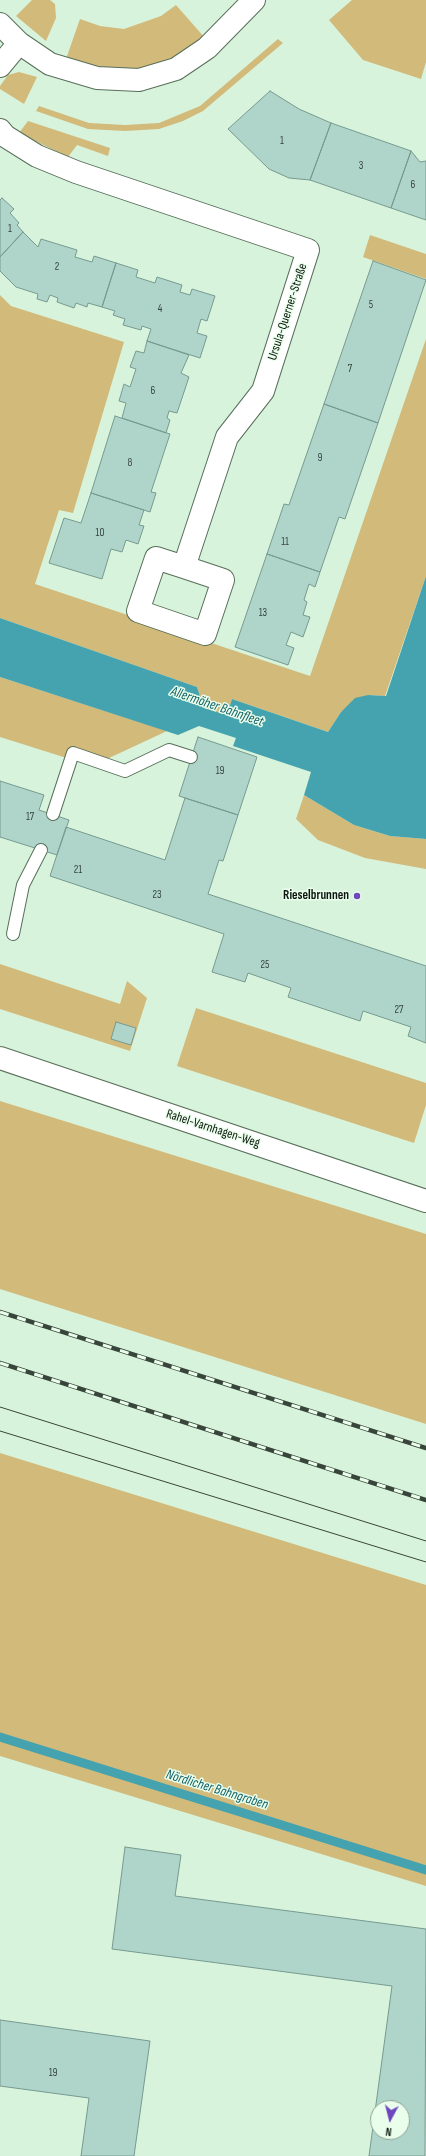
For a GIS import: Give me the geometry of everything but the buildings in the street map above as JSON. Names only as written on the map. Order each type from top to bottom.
[{"type":"street","points":[[0,24],[19,43],[50,64],[97,78],[139,80],[176,69],[207,48],[254,0]]},
{"type":"street","points":[[0,66],[19,43]]},
{"type":"street","name":"Ursula-Querner-Straße","points":[[0,130],[5,136],[37,156],[76,172],[308,250],[263,391],[227,437],[184,567]]},
{"type":"street","points":[[154,553],[184,567],[224,577],[208,638],[134,613],[154,553]]},
{"type":"street","name":"Rahel-Varnhagen-Weg","points":[[0,1058],[426,1201]]},
{"type":"lane","points":[[53,814],[73,753],[125,771],[169,750],[191,757]]},
{"type":"lane","points":[[13,934],[23,885],[41,850]]},
{"type":"shaded area","points":[[32,0],[50,0],[55,4],[56,18],[46,41],[16,16]]},
{"type":"shaded area","points":[[352,0],[426,0],[426,62],[421,79],[363,60],[329,20]]},
{"type":"shaded area","points":[[176,5],[205,38],[173,63],[139,73],[93,69],[66,59],[80,19],[100,26],[124,29],[161,16]]},
{"type":"shaded area","points":[[278,39],[283,43],[203,111],[183,121],[159,129],[125,131],[88,129],[36,111],[39,106],[89,123],[125,125],[159,123],[200,106]]},
{"type":"shaded area","points":[[19,72],[37,77],[24,104],[0,89],[0,86],[8,75]]},
{"type":"shaded area","points":[[28,121],[110,148],[108,156],[77,145],[68,157],[19,133]]},
{"type":"shaded area","points":[[370,235],[426,254],[426,279],[363,257]]},
{"type":"shaded area","points":[[0,295],[11,306],[124,342],[73,513],[59,510],[35,584],[310,676],[426,339],[426,576],[385,696],[368,695],[341,712],[328,732],[232,699],[227,715],[204,708],[197,687],[0,618]]},
{"type":"shaded area","points":[[0,677],[167,731],[92,766],[0,737]]},
{"type":"shaded area","points":[[304,795],[354,825],[390,836],[426,839],[426,869],[365,858],[318,840],[296,819]]},
{"type":"shaded area","points":[[0,964],[120,1004],[127,981],[147,998],[130,1051],[0,1009]]},
{"type":"shaded area","points":[[196,1008],[426,1083],[426,1105],[414,1143],[177,1066]]},
{"type":"shaded area","points":[[0,1101],[426,1234],[426,1424],[0,1289]]},
{"type":"shaded area","points":[[0,1453],[426,1585],[426,1886],[0,1756]]},
{"type":"water","points":[[426,576],[426,839],[390,836],[354,825],[304,795],[311,772],[233,746],[236,738],[199,726],[178,735],[0,677],[0,618],[197,687],[204,708],[227,715],[232,699],[328,732],[341,712],[355,698],[368,695],[386,696]]},
{"type":"waterway","name":"Nördlicher Bahngraben","points":[[0,1737],[426,1870]]},
{"type":"tram line","points":[[0,1407],[426,1541]]},
{"type":"tram line","points":[[0,1431],[426,1562]]},
{"type":"railway","points":[[0,1312],[426,1448]]},
{"type":"railway","points":[[0,1363],[426,1500]]},
{"type":"place","name":"Rieselbrunnen","points":[[357,896]]},
{"type":"water label","name":"Allermöher Bahnfleet","points":[[217,707]]}]
